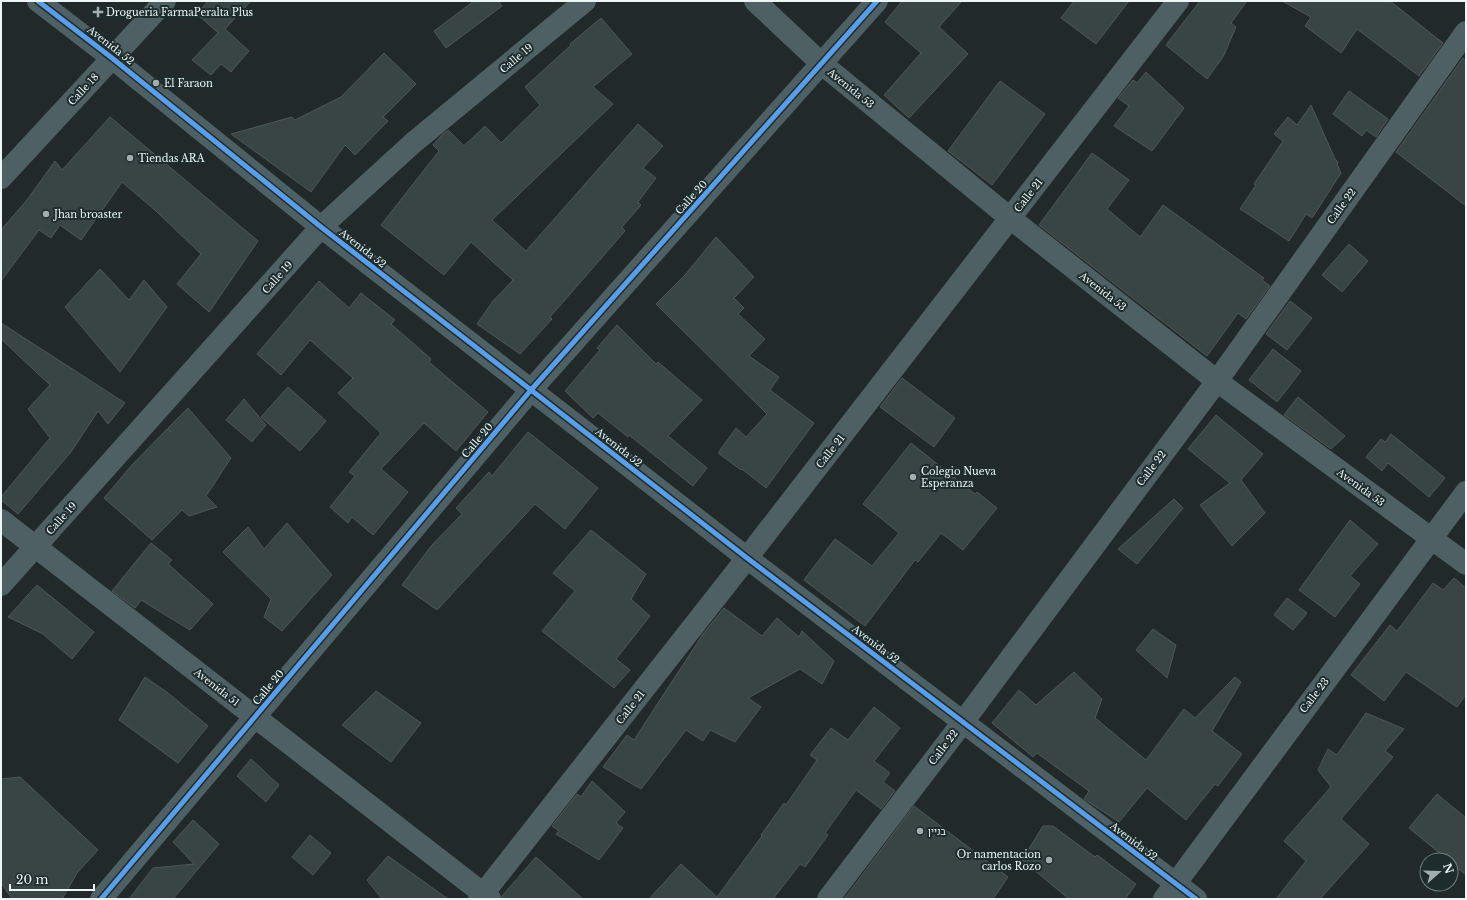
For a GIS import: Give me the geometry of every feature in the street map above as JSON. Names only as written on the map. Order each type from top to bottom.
[{"type":"street","name":"Avenida 52","points":[[38,1],[112,58],[322,227],[531,390],[963,722],[1169,891],[1196,899]]},
{"type":"street","name":"Calle 18","points":[[1,178],[165,1]]},
{"type":"street","name":"Calle 19","points":[[1,585],[322,227],[413,142],[585,1]]},
{"type":"street","name":"Avenida 53","points":[[755,1],[822,64],[1010,218],[1217,381],[1466,564]]},
{"type":"street","name":"Calle 20","points":[[101,899],[531,390],[877,1]]},
{"type":"street","name":"Calle 21","points":[[484,897],[1178,1]]},
{"type":"street","name":"Calle 22","points":[[828,899],[963,722],[1217,381],[1466,32]]},
{"type":"street","name":"Calle 23","points":[[1169,891],[1466,492]]},
{"type":"street","name":"Avenida 51","points":[[1,520],[484,897]]},
{"type":"building","points":[[208,1],[251,1],[225,29],[249,51],[231,72],[221,64],[211,75],[192,60],[218,33],[197,14]]},
{"type":"building","points":[[474,1],[498,1],[502,6],[446,48],[434,31]]},
{"type":"building","points":[[902,1],[962,1],[939,27],[968,54],[909,118],[884,95],[921,53],[885,22]]},
{"type":"building","points":[[1074,1],[1129,1],[1096,44],[1061,18]]},
{"type":"building","points":[[1200,1],[1247,1],[1231,23],[1236,27],[1223,57],[1207,79],[1166,45]]},
{"type":"building","points":[[1282,1],[1390,1],[1443,43],[1419,76],[1357,29],[1341,53],[1305,26],[1311,17]]},
{"type":"building","points":[[601,18],[632,54],[593,87],[613,104],[492,220],[526,251],[638,124],[663,146],[643,168],[656,178],[638,202],[641,205],[622,227],[625,231],[550,317],[552,319],[520,354],[477,324],[493,301],[513,280],[471,242],[444,275],[381,225],[439,151],[433,145],[443,134],[448,130],[464,146],[485,126],[501,143],[540,105],[525,87],[571,45],[570,44]]},
{"type":"building","points":[[384,53],[416,84],[383,117],[388,121],[355,155],[345,145],[311,192],[231,134],[292,117],[295,120],[341,97]]},
{"type":"building","points":[[1463,58],[1466,61],[1466,206],[1396,152]]},
{"type":"building","points":[[1146,72],[1184,108],[1152,151],[1114,126],[1129,106],[1118,98],[1133,80],[1137,83]]},
{"type":"building","points":[[1000,81],[1045,114],[992,185],[948,151]]},
{"type":"building","points":[[1349,91],[1388,119],[1376,137],[1366,130],[1362,136],[1333,114]]},
{"type":"building","points":[[1311,105],[1335,159],[1338,162],[1337,164],[1341,173],[1312,218],[1306,214],[1289,241],[1240,209],[1256,185],[1254,184],[1283,141],[1274,134],[1288,117],[1297,125]]},
{"type":"building","points":[[110,117],[258,241],[209,312],[177,284],[201,254],[156,211],[122,182],[81,240],[60,225],[51,238],[39,230],[1,281],[1,230],[27,200],[55,161],[62,170]]},
{"type":"building","points":[[1092,153],[1129,180],[1107,209],[1140,237],[1163,205],[1264,278],[1262,280],[1270,286],[1246,319],[1238,313],[1207,356],[1039,225]]},
{"type":"building","points":[[716,237],[754,277],[734,298],[744,308],[738,314],[765,339],[749,356],[779,377],[770,390],[814,423],[766,488],[742,469],[741,470],[718,453],[736,428],[746,437],[767,414],[656,304],[685,275]]},
{"type":"building","points":[[1349,244],[1368,261],[1342,292],[1322,275]]},
{"type":"building","points":[[100,269],[129,300],[144,280],[167,307],[120,372],[65,307]]},
{"type":"building","points":[[319,281],[349,308],[361,293],[395,320],[391,324],[431,359],[429,362],[488,412],[456,451],[424,423],[381,469],[408,492],[373,535],[352,517],[348,523],[330,507],[355,476],[349,472],[381,433],[338,393],[353,378],[310,340],[281,375],[257,354]]},
{"type":"building","points":[[1290,301],[1312,318],[1287,350],[1266,334]]},
{"type":"building","points":[[1,323],[125,403],[108,424],[98,411],[71,452],[18,514],[1,500],[1,497],[50,438],[28,409],[50,385],[1,339]]},
{"type":"building","points":[[617,325],[656,364],[658,362],[702,400],[668,436],[707,468],[693,486],[629,435],[628,437],[598,413],[593,418],[565,391],[600,350],[597,348]]},
{"type":"building","points":[[1273,349],[1301,371],[1277,402],[1249,380]]},
{"type":"building","points":[[902,378],[955,418],[934,447],[880,407]]},
{"type":"building","points":[[288,387],[326,421],[300,451],[261,417]]},
{"type":"building","points":[[1298,397],[1345,436],[1331,449],[1284,415]]},
{"type":"building","points":[[244,399],[266,425],[252,442],[226,420]]},
{"type":"building","points":[[188,408],[231,458],[206,496],[217,507],[189,516],[182,510],[152,540],[104,498],[132,465],[167,429],[171,432],[168,428]]},
{"type":"building","points":[[1216,415],[1263,454],[1241,480],[1265,513],[1232,546],[1200,505],[1230,483],[1188,449]]},
{"type":"building","points":[[528,432],[598,488],[565,529],[535,504],[437,610],[402,585],[431,546],[462,514],[456,508],[489,472],[492,476]]},
{"type":"building","points":[[1391,434],[1445,478],[1429,497],[1388,463],[1382,471],[1366,457],[1381,439],[1385,442]]},
{"type":"building","points":[[911,443],[975,494],[977,492],[997,508],[963,550],[941,533],[918,562],[915,560],[865,626],[804,580],[835,539],[872,566],[899,533],[863,504]]},
{"type":"building","points":[[1174,499],[1183,508],[1137,564],[1118,549]]},
{"type":"building","points":[[1350,520],[1378,544],[1350,576],[1360,584],[1335,617],[1299,590]]},
{"type":"building","points":[[287,523],[332,575],[282,631],[264,617],[271,599],[223,552],[248,527],[264,549]]},
{"type":"building","points":[[591,530],[646,574],[631,599],[650,616],[616,659],[630,670],[614,688],[542,631],[575,591],[553,573]]},
{"type":"building","points":[[151,543],[172,560],[168,564],[213,604],[190,630],[141,600],[135,608],[112,591]]},
{"type":"building","points":[[1454,578],[1466,588],[1466,694],[1457,707],[1406,672],[1384,701],[1351,675],[1390,625],[1397,631],[1433,583],[1443,590]]},
{"type":"building","points":[[37,585],[94,632],[72,659],[43,634],[8,617]]},
{"type":"building","points":[[1287,598],[1307,613],[1293,630],[1274,615]]},
{"type":"building","points":[[724,608],[762,636],[777,618],[799,637],[802,631],[834,661],[822,684],[800,669],[748,698],[761,707],[735,742],[710,730],[703,741],[686,730],[641,789],[603,767],[627,735],[634,740],[703,634]]},
{"type":"building","points":[[1153,629],[1176,645],[1167,678],[1136,650]]},
{"type":"building","points":[[1074,672],[1102,699],[1095,718],[1146,760],[1184,709],[1195,718],[1235,677],[1241,682],[1212,731],[1242,754],[1218,786],[1215,784],[1186,820],[1147,788],[1119,822],[1084,799],[1089,791],[1037,753],[1033,757],[992,723],[1019,690],[1036,705]]},
{"type":"building","points":[[145,677],[168,693],[208,726],[178,763],[119,720]]},
{"type":"building","points":[[376,691],[421,723],[391,762],[342,725]]},
{"type":"building","points":[[874,707],[900,728],[874,761],[890,773],[883,782],[895,791],[881,809],[856,790],[825,833],[828,835],[805,867],[800,864],[773,899],[649,899],[681,864],[717,897],[762,836],[761,835],[784,803],[786,805],[817,760],[810,755],[831,728],[848,740]]},
{"type":"building","points":[[1366,713],[1404,729],[1385,751],[1393,757],[1341,819],[1369,844],[1320,899],[1276,899],[1306,861],[1284,841],[1331,787],[1318,770],[1328,749],[1337,755]]},
{"type":"building","points":[[251,759],[279,785],[266,802],[237,776]]},
{"type":"building","points":[[20,777],[98,850],[77,873],[62,899],[12,899],[1,883],[1,779]]},
{"type":"building","points":[[592,781],[625,812],[616,823],[623,828],[599,860],[556,834],[559,831],[552,826],[577,794],[581,797]]},
{"type":"building","points":[[1437,794],[1466,818],[1466,875],[1459,869],[1459,852],[1438,852],[1409,828]]},
{"type":"building","name":"בניין","points":[[914,806],[1008,877],[993,899],[844,899]]},
{"type":"building","points":[[193,820],[219,844],[173,899],[129,899],[153,868],[194,864],[173,842]]},
{"type":"building","points":[[1043,826],[1053,826],[1095,857],[1097,855],[1136,884],[1125,899],[1069,899],[1022,860]]},
{"type":"building","points":[[310,835],[331,853],[313,875],[292,857]]},
{"type":"building","points":[[388,856],[448,899],[382,899],[367,880]]},
{"type":"building","points":[[536,857],[583,899],[502,899],[502,896]]},
{"type":"cycle path","points":[[38,1],[112,58],[321,227],[747,558],[1196,899]]},
{"type":"cycle path","points":[[101,899],[531,390],[877,1]]},
{"type":"place","name":"Drogueria FarmaPeralta Plus","points":[[98,12]]},
{"type":"place","name":"El Faraon","points":[[156,83]]},
{"type":"place","name":"Tiendas ARA","points":[[130,158]]},
{"type":"place","name":"Jhan broaster","points":[[46,214]]},
{"type":"place","name":"Colegio Nueva Esperanza","points":[[913,477]]},
{"type":"place","name":"בניין","points":[[920,831]]},
{"type":"place","name":"Or namentacion carlos Rozo","points":[[1049,860]]}]
